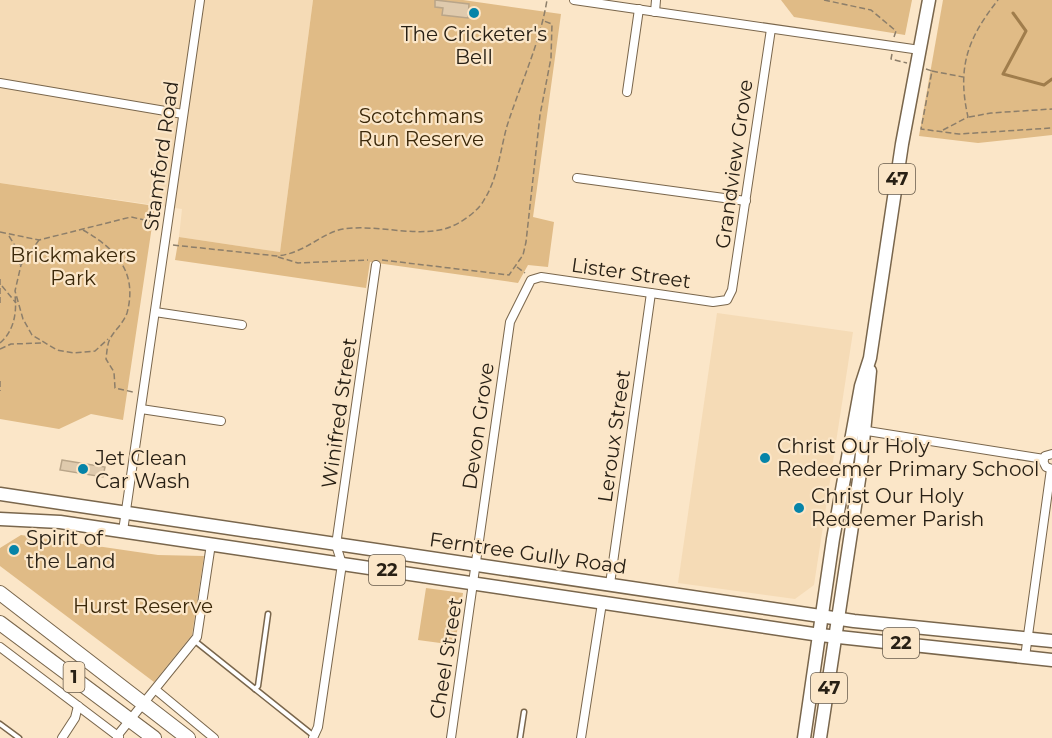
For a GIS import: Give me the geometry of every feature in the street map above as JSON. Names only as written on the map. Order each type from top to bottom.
[{"type":"highway","name":"1","points":[[0,593],[188,738]]},
{"type":"highway","name":"1","points":[[0,623],[154,738]]},
{"type":"main road","name":"47","points":[[804,738],[822,616],[870,379],[870,358],[929,0]]},
{"type":"main road","name":"47","points":[[820,738],[836,637],[859,430]]},
{"type":"main road","name":"Ferntree Gully Road","points":[[0,495],[822,616],[1052,641]]},
{"type":"main road","name":"Ferntree Gully Road","points":[[0,519],[30,519],[123,531],[836,637],[1052,660]]},
{"type":"street","name":"Stamford Road","points":[[123,531],[200,0]]},
{"type":"street","points":[[574,0],[920,50]]},
{"type":"street","points":[[655,12],[656,0]]},
{"type":"street","points":[[627,92],[639,9]]},
{"type":"street","name":"Grandview Grove","points":[[725,301],[732,290],[771,28]]},
{"type":"street","points":[[0,83],[183,114]]},
{"type":"street","points":[[578,178],[746,201]]},
{"type":"street","name":"Winifred Street","points":[[342,564],[336,545],[376,265]]},
{"type":"street","name":"Lister Street","points":[[533,279],[548,277],[651,293],[725,301]]},
{"type":"street","name":"Devon Grove","points":[[474,583],[508,328],[533,279]]},
{"type":"street","name":"Leroux Street","points":[[610,584],[651,293]]},
{"type":"street","points":[[155,312],[242,325]]},
{"type":"street","points":[[141,409],[221,422]]},
{"type":"street","points":[[859,430],[1044,459],[1052,454]]},
{"type":"street","points":[[1025,657],[1051,469],[1044,466],[1044,459]]},
{"type":"street","points":[[0,646],[118,737],[194,640],[199,629],[212,544]]},
{"type":"street","points":[[314,737],[318,728],[342,564]]},
{"type":"street","name":"Cheel Street","points":[[451,738],[474,583]]},
{"type":"street","points":[[581,738],[602,603]]},
{"type":"street","points":[[156,690],[214,738]]},
{"type":"street","points":[[63,737],[75,718],[78,706]]},
{"type":"street","points":[[63,737],[79,720],[89,714]]},
{"type":"lane","points":[[255,689],[258,686],[268,614]]},
{"type":"lane","points":[[194,640],[314,737]]},
{"type":"lane","points":[[520,738],[524,712]]},
{"type":"lane","points":[[0,724],[19,738]]},
{"type":"path","points":[[165,244],[277,256],[294,255],[341,230],[370,227],[398,230],[444,229],[464,219],[483,202],[496,174],[507,129],[543,20],[547,0]]},
{"type":"path","points":[[824,0],[871,10],[880,16],[896,31],[891,59],[964,77]]},
{"type":"path","points":[[968,117],[962,89],[968,46],[998,0]]},
{"type":"path","points":[[277,256],[298,263],[333,260],[385,261],[509,275],[516,266],[526,242],[540,115],[551,58],[552,24],[543,20]]},
{"type":"path","points":[[932,70],[921,129],[959,134],[1052,128]]},
{"type":"path","points":[[942,131],[968,117],[991,112],[1052,109]]},
{"type":"path","points":[[0,233],[39,240],[55,234],[83,230],[131,217],[167,224]]},
{"type":"path","points":[[0,349],[11,344],[29,342],[74,353],[95,351],[110,338],[127,314],[129,281],[123,264],[114,251],[83,230]]},
{"type":"path","points":[[0,343],[12,328],[16,304],[15,291],[21,265],[20,254],[9,236]]},
{"type":"path","points":[[21,265],[39,240]]},
{"type":"path","points":[[516,266],[533,279]]},
{"type":"path","points":[[0,279],[16,304]]},
{"type":"path","points":[[0,303],[2,285]]},
{"type":"path","points":[[15,291],[23,319],[32,335],[44,344]]},
{"type":"path","points":[[110,338],[106,359],[114,372],[115,388],[143,393]]},
{"type":"path","points":[[0,381],[0,391]]},
{"type":"shaded area","points":[[0,0],[313,0],[280,252],[179,237],[182,209],[0,183]]},
{"type":"shaded area","name":"Christ Our Holy Redeemer Primary School","points":[[717,313],[853,332],[814,585],[795,599],[678,583]]},
{"type":"green space","name":"Scotchmans Run Reserve","points":[[313,0],[463,0],[561,14],[533,217],[554,222],[548,267],[528,265],[518,283],[370,262],[366,288],[175,260],[179,237],[280,252]]},
{"type":"green space","points":[[781,0],[912,0],[905,35],[794,17]]},
{"type":"green space","points":[[943,0],[1052,0],[1052,135],[978,143],[919,136]]},
{"type":"green space","name":"Brickmakers Park","points":[[0,183],[155,206],[123,420],[91,414],[59,429],[0,419]]},
{"type":"green space","name":"Hurst Reserve","points":[[21,535],[158,555],[204,556],[192,635],[154,682],[0,566],[0,548]]},
{"type":"green space","points":[[426,588],[463,593],[455,645],[418,640]]},
{"type":"building","points":[[435,0],[469,4],[468,18],[442,15],[443,8],[435,7]]},
{"type":"building","name":"Jet Clean Car Wash","points":[[62,460],[105,467],[103,477],[60,470]]},
{"type":"waterway","points":[[1013,13],[1026,31],[1003,74],[1044,85],[1052,79]]},
{"type":"place","name":"The Cricketer's Bell","points":[[474,13]]},
{"type":"place","name":"Christ Our Holy Redeemer Primary School","points":[[765,458]]},
{"type":"place","name":"Jet Clean Car Wash","points":[[83,469]]},
{"type":"place","name":"Christ Our Holy Redeemer Parish","points":[[799,508]]},
{"type":"place","name":"Spirit of the Land","points":[[14,550]]}]
